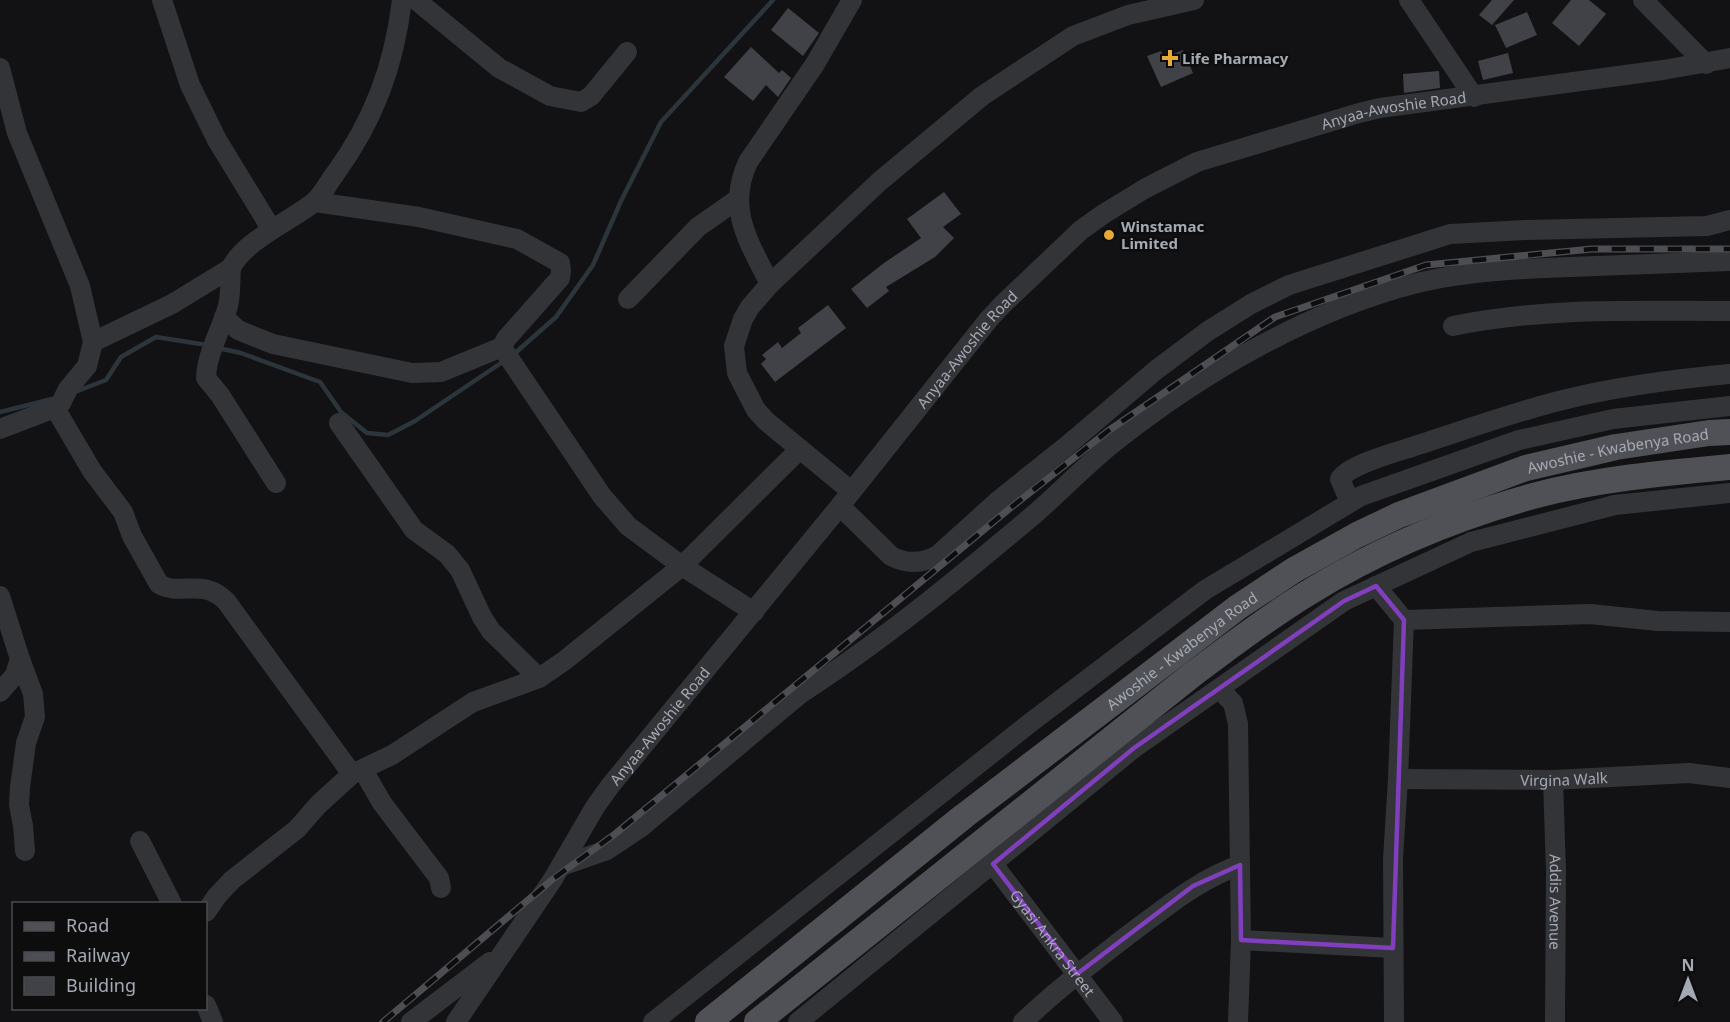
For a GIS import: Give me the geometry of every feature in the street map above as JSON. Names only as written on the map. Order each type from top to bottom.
[{"type":"main road","name":"Awoshie - Kwabenya Road","points":[[708,1022],[964,816],[1238,607],[1294,570],[1399,515],[1526,468],[1616,447],[1730,432]]},
{"type":"main road","name":"Awoshie - Kwabenya Road","points":[[757,1022],[987,854],[1141,716],[1253,629],[1308,592],[1369,558],[1410,540],[1457,521],[1533,496],[1611,480],[1730,467]]},
{"type":"main road","points":[[964,816],[973,816],[983,826],[987,854]]},
{"type":"street","points":[[162,0],[190,85],[217,140],[272,230]]},
{"type":"street","points":[[276,483],[220,395],[206,378],[207,362],[229,304],[231,268],[235,260],[272,230],[315,202],[350,153],[382,90],[399,25],[402,0]]},
{"type":"street","points":[[416,0],[499,68],[550,96],[581,102],[591,96],[627,52]]},
{"type":"street","points":[[770,284],[742,227],[738,199],[742,175],[748,162],[815,64],[852,0]]},
{"type":"street","points":[[1194,0],[1128,15],[1073,36],[982,96],[880,181],[770,284],[743,319],[734,346],[735,360],[737,374],[756,410],[800,449],[845,498],[891,556],[900,561],[911,562],[930,559],[938,555],[1034,470],[1069,444],[1156,370],[1216,326],[1251,304],[1289,285],[1450,234],[1707,226],[1730,219]]},
{"type":"street","points":[[1409,0],[1417,8],[1474,97]]},
{"type":"street","points":[[1643,0],[1706,64]]},
{"type":"street","name":"Anyaa-Awoshie Road","points":[[456,1022],[561,866],[594,807],[610,786],[1003,304],[1081,230],[1105,213],[1179,170],[1223,153],[1359,113],[1380,108],[1706,64],[1730,58]]},
{"type":"street","points":[[0,68],[17,133],[81,286],[93,342],[87,366],[61,400],[0,429]]},
{"type":"street","points":[[628,299],[698,227],[738,199]]},
{"type":"street","points":[[315,202],[418,217],[517,239],[560,263],[560,278],[506,339],[507,354],[609,505],[628,526],[682,566],[754,612]]},
{"type":"street","points":[[561,866],[607,850],[640,828],[800,694],[953,583],[1111,445],[1246,353],[1294,327],[1347,305],[1415,284],[1468,272],[1730,261]]},
{"type":"street","points":[[93,342],[172,304],[231,268]]},
{"type":"street","points":[[1453,326],[1494,317],[1537,313],[1618,310],[1730,312]]},
{"type":"street","points":[[224,317],[238,330],[273,344],[412,373],[441,372],[507,354]]},
{"type":"street","points":[[1350,502],[1341,479],[1344,473],[1386,456],[1504,417],[1568,399],[1642,385],[1730,374]]},
{"type":"street","points":[[61,400],[92,471],[123,512],[132,536],[159,584],[209,590],[218,593],[226,601],[439,878],[441,888]]},
{"type":"street","points":[[653,1022],[1030,723],[1195,597],[1350,502],[1361,496],[1519,440],[1613,419],[1730,406]]},
{"type":"street","points":[[339,423],[414,530],[447,554],[460,570],[491,631],[539,678]]},
{"type":"street","points":[[207,911],[232,880],[297,829],[318,805],[358,772],[392,755],[473,702],[539,678],[564,661],[682,566],[800,449]]},
{"type":"street","points":[[798,1022],[987,854],[1344,601],[1471,542],[1615,505],[1730,493]]},
{"type":"street","points":[[1376,586],[1404,620],[1393,859],[1394,1022]]},
{"type":"street","points":[[0,596],[33,694],[34,717],[26,743],[19,806],[25,851]]},
{"type":"street","points":[[1404,620],[1590,614],[1658,621],[1730,622]]},
{"type":"street","points":[[0,692],[15,675],[20,659]]},
{"type":"street","points":[[1219,689],[1233,704],[1238,724],[1241,940],[1238,1022]]},
{"type":"street","name":"Virgina Walk","points":[[1398,778],[1553,780],[1689,773],[1730,778]]},
{"type":"street","name":"Addis Avenue","points":[[1553,780],[1557,871],[1556,1022]]},
{"type":"street","points":[[140,842],[171,902]]},
{"type":"street","name":"Gyasi Ankra Street","points":[[987,854],[1113,1022]]},
{"type":"street","points":[[1023,1022],[1077,974],[1193,886],[1216,873],[1240,865]]},
{"type":"street","points":[[1241,940],[1393,948]]},
{"type":"street","points":[[411,1022],[501,954]]},
{"type":"street","points":[[430,1022],[471,999]]},
{"type":"street","points":[[207,1007],[213,1022]]},
{"type":"highlighted area","points":[[1376,586],[1404,620],[1393,948],[1241,940],[1240,865],[1193,886],[1077,974],[993,864],[1134,748],[1344,601]]},
{"type":"building","points":[[1492,0],[1514,0],[1492,25],[1479,15]]},
{"type":"building","points":[[1571,0],[1589,0],[1606,14],[1579,46],[1552,23]]},
{"type":"building","points":[[788,8],[819,33],[803,56],[771,30]]},
{"type":"building","points":[[1527,12],[1537,35],[1506,48],[1495,25]]},
{"type":"building","points":[[751,47],[779,73],[782,70],[791,78],[778,97],[766,85],[753,101],[724,77]]},
{"type":"building","points":[[1183,50],[1193,73],[1161,87],[1147,56],[1161,51],[1164,58]]},
{"type":"building","points":[[1508,53],[1513,73],[1483,80],[1478,61]]},
{"type":"building","points":[[1439,71],[1440,88],[1404,93],[1403,74]]},
{"type":"building","points":[[944,192],[961,214],[943,227],[954,238],[935,257],[886,287],[889,291],[867,308],[851,289],[921,238],[907,219]]},
{"type":"building","points":[[828,305],[846,328],[775,382],[761,364],[766,359],[762,355],[778,342],[782,348],[801,333],[798,328]]},
{"type":"waterway","points":[[514,354],[556,317],[593,265],[621,201],[661,122],[773,0]]},
{"type":"waterway","points":[[75,392],[106,380],[121,357],[156,337],[207,345]]},
{"type":"waterway","points":[[218,348],[241,353],[320,382],[341,412],[367,433],[388,435],[415,421],[504,361]]},
{"type":"waterway","points":[[0,412],[52,399]]},
{"type":"railway","points":[[383,1022],[553,879],[615,834],[1009,509],[1108,431],[1275,317],[1426,265],[1592,249],[1730,249]]},
{"type":"place","name":"Life Pharmacy","points":[[1170,58]]},
{"type":"place","name":"Winstamac Limited","points":[[1109,235]]}]
